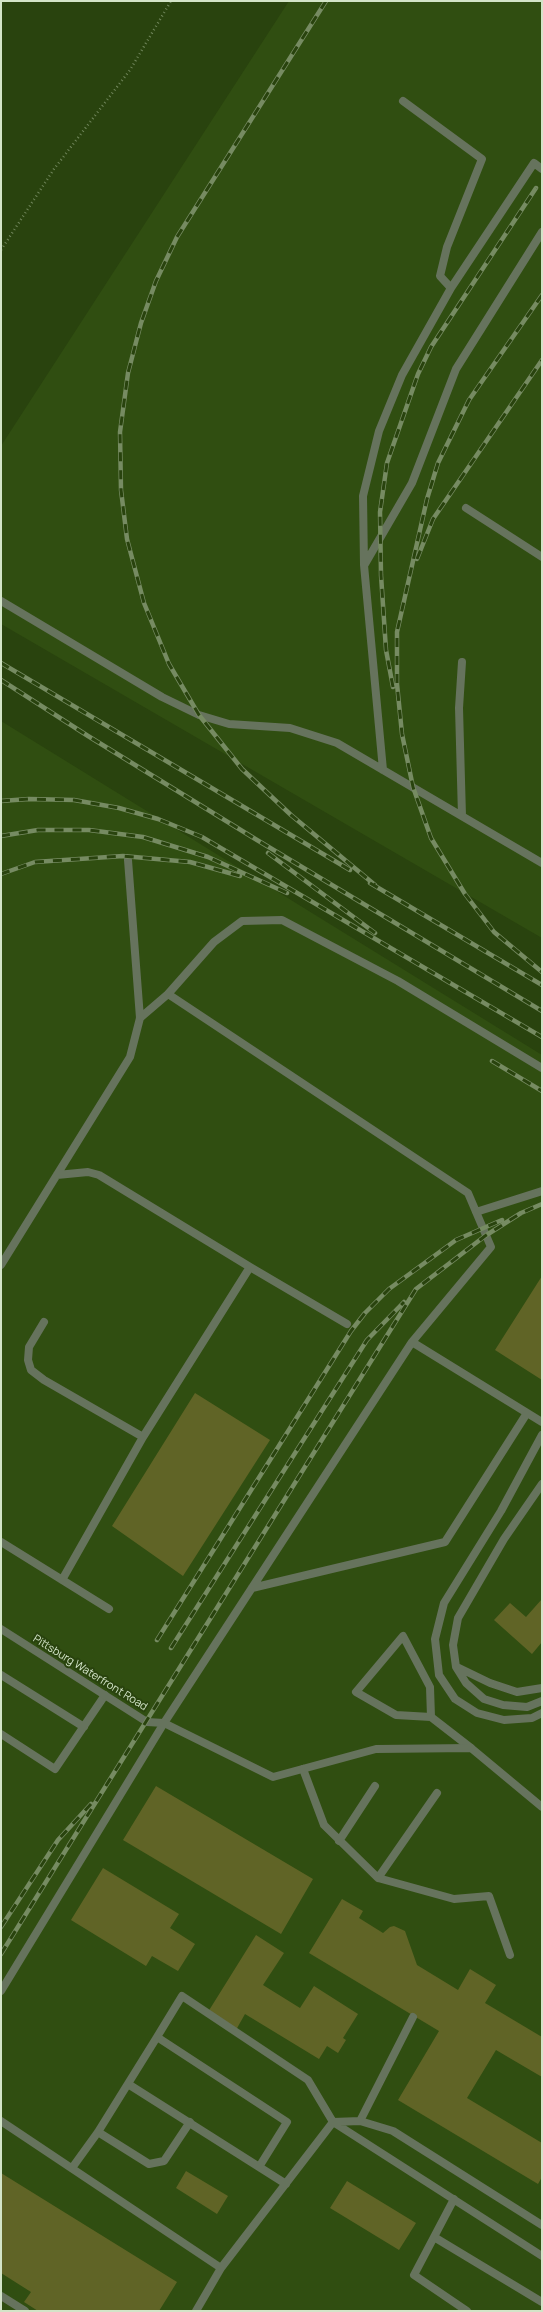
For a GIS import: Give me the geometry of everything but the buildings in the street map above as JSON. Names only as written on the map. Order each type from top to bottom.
[{"type":"street","points":[[402,101],[482,159],[447,247],[440,276],[451,288]]},
{"type":"street","points":[[383,770],[364,565],[363,496],[379,431],[402,375],[451,288],[534,164],[542,169]]},
{"type":"street","points":[[364,565],[412,483],[456,369],[542,232]]},
{"type":"street","points":[[466,508],[542,557]]},
{"type":"street","points":[[1,600],[162,697],[199,715],[229,724],[290,728],[337,743],[542,863]]},
{"type":"street","points":[[462,662],[459,708],[462,816]]},
{"type":"street","points":[[1,1265],[130,1057],[140,1018],[128,860]]},
{"type":"street","points":[[140,1018],[168,994],[214,942],[242,921],[282,920],[398,981],[542,1068]]},
{"type":"street","points":[[1,1991],[164,1723],[412,1342],[491,1247],[468,1193],[168,994]]},
{"type":"street","points":[[57,1175],[88,1172],[99,1175],[347,1324]]},
{"type":"street","points":[[476,1212],[542,1191]]},
{"type":"street","points":[[62,1580],[143,1437],[250,1266]]},
{"type":"street","points":[[44,1322],[29,1347],[28,1360],[31,1370],[44,1380],[143,1437]]},
{"type":"street","points":[[412,1342],[542,1422]]},
{"type":"street","points":[[252,1588],[446,1542],[527,1413]]},
{"type":"street","points":[[542,1435],[501,1511],[444,1603],[435,1639],[439,1675],[455,1699],[477,1713],[504,1720],[532,1718],[542,1714]]},
{"type":"street","points":[[542,1484],[504,1539],[458,1618],[453,1645],[456,1667],[466,1683],[484,1699],[503,1705],[527,1707],[542,1701]]},
{"type":"street","points":[[1,1542],[109,1609]]},
{"type":"street","name":"Pittsburg Waterfront Road","points":[[1,1629],[147,1722],[164,1723],[273,1777],[376,1749],[471,1748]]},
{"type":"street","points":[[431,1717],[430,1687],[403,1636],[356,1692],[396,1715],[431,1717],[542,1807]]},
{"type":"street","points":[[456,1667],[490,1683],[517,1692],[542,1688]]},
{"type":"street","points":[[1,1675],[84,1727]]},
{"type":"street","points":[[1,1734],[55,1769],[105,1696]]},
{"type":"street","points":[[303,1769],[324,1825],[378,1878],[454,1899],[489,1896],[510,1955]]},
{"type":"street","points":[[339,1841],[375,1786]]},
{"type":"street","points":[[378,1878],[437,1793]]},
{"type":"street","points":[[72,2168],[98,2132],[182,1996],[308,2080],[333,2122],[542,2256]]},
{"type":"street","points":[[360,2121],[413,2017]]},
{"type":"street","points":[[157,2037],[287,2122],[259,2167]]},
{"type":"street","points":[[128,2084],[286,2184]]},
{"type":"street","points":[[1,2121],[221,2268]]},
{"type":"street","points":[[333,2122],[360,2121],[393,2131],[542,2225]]},
{"type":"street","points":[[98,2132],[149,2164],[164,2162],[190,2122]]},
{"type":"street","points":[[196,2311],[221,2268],[333,2122]]},
{"type":"street","points":[[454,2199],[414,2275],[467,2311]]},
{"type":"street","points":[[434,2237],[542,2302]]},
{"type":"street","points":[[1,2296],[25,2311]]},
{"type":"path","points":[[1,250],[54,169],[130,70],[172,1]]},
{"type":"shaded area","points":[[289,1],[542,1],[542,938],[1,624],[1,446]]},
{"type":"shaded area","points":[[1,721],[542,1055],[542,2311],[1,2311]]},
{"type":"railway","points":[[326,1],[177,237],[156,281],[141,323],[128,373],[120,432],[121,490],[127,539],[144,603],[169,664],[199,715],[242,769],[291,815],[375,885]]},
{"type":"railway","points":[[393,687],[386,650],[381,575],[380,512],[387,463],[418,374],[431,347],[536,188]]},
{"type":"railway","points":[[542,295],[469,400],[438,463],[427,499],[397,632],[397,684],[402,734],[413,787],[431,838],[465,894],[494,932],[542,972]]},
{"type":"railway","points":[[417,559],[433,519],[542,360]]},
{"type":"railway","points":[[1,663],[350,870]]},
{"type":"railway","points":[[1,680],[88,736],[257,840],[542,1011]]},
{"type":"railway","points":[[1,801],[29,799],[74,800],[119,808],[158,819],[202,837],[542,1037]]},
{"type":"railway","points":[[1,836],[38,830],[89,830],[143,837],[208,857],[287,893]]},
{"type":"railway","points":[[268,853],[375,933]]},
{"type":"railway","points":[[1,874],[35,862],[123,856],[190,862],[240,876]]},
{"type":"railway","points":[[370,883],[542,985]]},
{"type":"railway","points":[[492,1061],[542,1091]]},
{"type":"railway","points":[[1,1954],[416,1289],[485,1236],[521,1213],[542,1204]]},
{"type":"railway","points":[[157,1640],[351,1331],[365,1313],[389,1289],[456,1240],[502,1220]]},
{"type":"railway","points":[[171,1648],[367,1340],[404,1302]]},
{"type":"railway","points":[[1,1927],[58,1840],[91,1804]]}]
